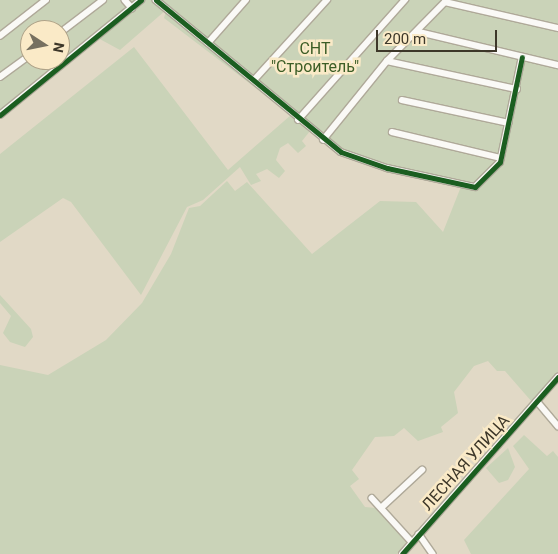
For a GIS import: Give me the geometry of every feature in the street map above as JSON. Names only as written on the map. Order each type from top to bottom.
[{"type":"street","points":[[0,36],[46,0]]},
{"type":"street","points":[[70,26],[103,0]]},
{"type":"street","points":[[125,0],[132,8]]},
{"type":"street","points":[[0,115],[141,0]]},
{"type":"street","points":[[156,0],[255,79],[298,120],[323,140],[387,168],[475,187],[495,170],[501,158],[517,89],[522,57]]},
{"type":"street","points":[[208,43],[246,0]]},
{"type":"street","points":[[255,79],[327,0]]},
{"type":"street","points":[[298,120],[406,0]]},
{"type":"street","points":[[323,140],[387,61],[419,32],[445,2],[461,3],[558,28]]},
{"type":"street","points":[[419,32],[558,65]]},
{"type":"street","points":[[387,61],[517,89]]},
{"type":"street","points":[[0,77],[20,62]]},
{"type":"street","points":[[402,100],[509,123]]},
{"type":"street","points":[[392,132],[501,158]]},
{"type":"street","name":"ЛЕСНАЯ УЛИЦА","points":[[402,554],[558,377]]},
{"type":"street","points":[[537,401],[558,426]]},
{"type":"street","points":[[381,508],[422,470]]},
{"type":"street","points":[[372,498],[412,542]]},
{"type":"street","points":[[420,534],[433,554]]},
{"type":"green space","name":"СНТ \"Строитель\"","points":[[0,0],[558,0],[558,373],[532,402],[505,371],[497,371],[488,361],[474,366],[454,392],[458,413],[441,427],[443,432],[418,441],[404,428],[394,436],[375,437],[352,470],[359,479],[350,486],[365,507],[376,508],[408,541],[397,554],[0,554],[0,365],[48,375],[106,340],[142,303],[171,254],[189,208],[200,206],[227,181],[235,191],[247,182],[312,254],[380,201],[416,202],[443,232],[462,184],[341,152],[283,107],[310,131],[302,141],[306,146],[298,153],[288,143],[280,148],[276,160],[285,171],[279,178],[267,169],[256,174],[261,181],[251,185],[240,167],[203,200],[187,207],[141,295],[71,202],[63,198],[0,242],[0,154],[134,47],[228,170],[291,115],[164,18],[166,11],[197,36],[166,10],[120,50],[96,37],[70,58],[70,20],[20,20],[20,70],[55,70],[0,115]]},
{"type":"green space","points":[[0,295],[31,329],[33,337],[25,347],[10,342],[3,333],[11,316],[0,303]]},
{"type":"green space","points":[[524,435],[547,456],[553,451],[558,457],[558,554],[471,554],[464,540],[529,469],[513,446]]},
{"type":"green space","points":[[508,448],[515,467],[508,480],[499,483],[486,468]]},
{"type":"cycle path","points":[[0,115],[141,0]]},
{"type":"cycle path","points":[[156,0],[341,152],[387,168],[475,187],[500,162],[522,57]]},
{"type":"cycle path","points":[[402,554],[558,377]]}]
